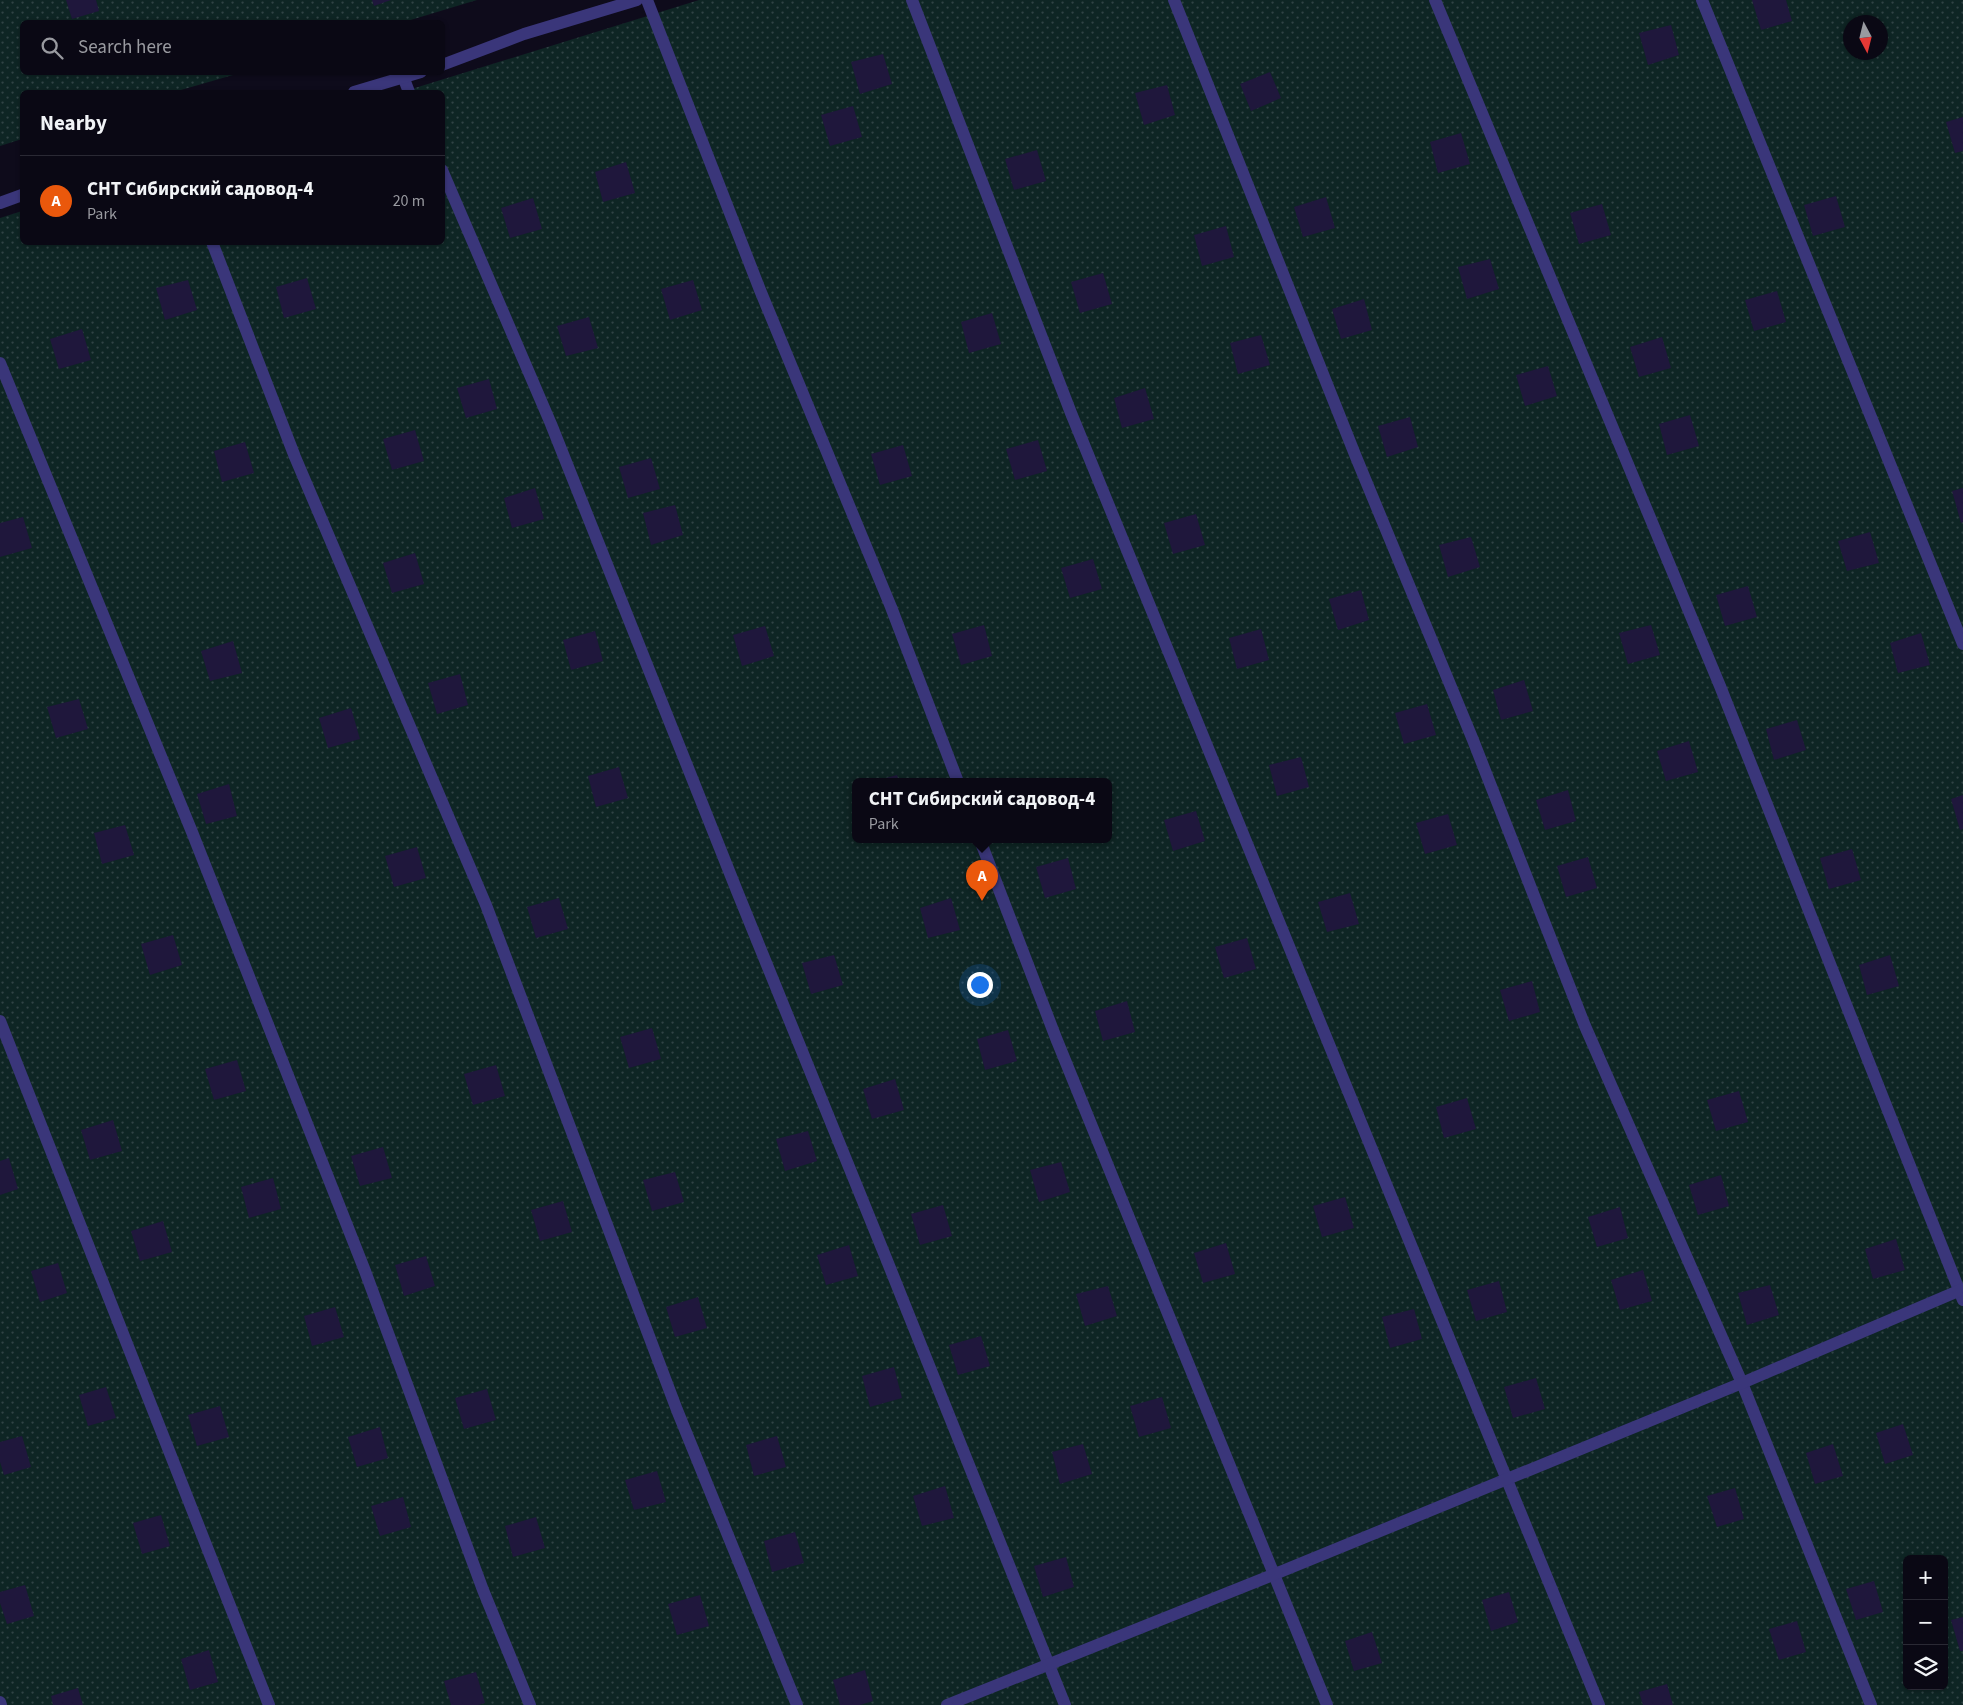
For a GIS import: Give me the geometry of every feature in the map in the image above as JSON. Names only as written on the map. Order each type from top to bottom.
[{"type":"street","points":[[445,64],[524,34],[637,0]]},
{"type":"street","points":[[647,0],[760,290],[891,607],[956,778]]},
{"type":"street","points":[[912,0],[1072,414],[1599,1705]]},
{"type":"street","points":[[1174,0],[1356,457],[1473,740],[1585,1026],[1742,1383],[1871,1705]]},
{"type":"street","points":[[947,1705],[1275,1574],[1962,1293],[1716,676],[1436,0]]},
{"type":"street","points":[[1702,0],[1963,644]]},
{"type":"street","points":[[362,90],[414,75]]},
{"type":"street","points":[[404,79],[408,90]]},
{"type":"street","points":[[445,177],[551,424],[1065,1705]]},
{"type":"street","points":[[0,203],[20,195]]},
{"type":"street","points":[[213,245],[295,457],[486,905],[677,1410],[797,1705]]},
{"type":"street","points":[[0,363],[199,850],[365,1271],[483,1590],[530,1705]]},
{"type":"street","points":[[981,843],[1056,1038],[1327,1705]]},
{"type":"street","points":[[0,1020],[269,1705]]},
{"type":"green space","points":[[0,0],[477,0],[411,20],[20,20],[20,75],[233,75],[181,90],[20,90],[20,140],[0,146]]},
{"type":"green space","points":[[699,0],[1963,0],[1963,1705],[0,1705],[0,218],[20,212],[20,245],[445,245],[445,90],[408,90]]},
{"type":"building","points":[[66,0],[96,0],[99,11],[72,19]]},
{"type":"building","points":[[372,0],[391,0],[374,6]]},
{"type":"building","points":[[1752,0],[1786,0],[1792,21],[1761,30]]},
{"type":"building","points":[[1671,25],[1679,55],[1648,65],[1639,33]]},
{"type":"building","points":[[883,54],[892,84],[860,94],[851,62]]},
{"type":"building","points":[[1270,72],[1281,98],[1251,111],[1240,84]]},
{"type":"building","points":[[1167,85],[1175,115],[1144,125],[1135,93]]},
{"type":"building","points":[[853,106],[862,137],[830,146],[821,115]]},
{"type":"building","points":[[1963,117],[1963,151],[1955,153],[1946,122]]},
{"type":"building","points":[[1461,133],[1470,164],[1438,173],[1430,142]]},
{"type":"building","points":[[1037,150],[1046,181],[1014,190],[1005,159]]},
{"type":"building","points":[[626,162],[635,193],[603,202],[595,172]]},
{"type":"building","points":[[1836,196],[1845,227],[1813,236],[1804,205]]},
{"type":"building","points":[[1326,197],[1335,228],[1303,237],[1294,207]]},
{"type":"building","points":[[533,198],[542,229],[510,238],[501,208]]},
{"type":"building","points":[[1602,204],[1611,235],[1579,244],[1570,213]]},
{"type":"building","points":[[1226,226],[1234,257],[1202,266],[1194,235]]},
{"type":"building","points":[[1490,259],[1499,289],[1467,299],[1458,267]]},
{"type":"building","points":[[1103,273],[1112,304],[1080,313],[1071,282]]},
{"type":"building","points":[[307,278],[316,309],[284,318],[276,287]]},
{"type":"building","points":[[188,280],[197,310],[165,320],[156,288]]},
{"type":"building","points":[[693,280],[702,310],[670,320],[661,289]]},
{"type":"building","points":[[1777,291],[1786,322],[1754,331],[1745,300]]},
{"type":"building","points":[[1364,299],[1372,330],[1341,339],[1332,309]]},
{"type":"building","points":[[992,313],[1001,344],[969,353],[961,322]]},
{"type":"building","points":[[589,317],[598,348],[566,356],[557,326]]},
{"type":"building","points":[[82,329],[91,360],[59,369],[50,339]]},
{"type":"building","points":[[1261,335],[1270,365],[1238,374],[1230,343]]},
{"type":"building","points":[[1662,337],[1671,368],[1639,377],[1630,347]]},
{"type":"building","points":[[1548,366],[1557,396],[1525,406],[1516,375]]},
{"type":"building","points":[[489,379],[497,409],[466,418],[457,388]]},
{"type":"building","points":[[1145,388],[1154,419],[1122,428],[1114,398]]},
{"type":"building","points":[[1690,415],[1699,446],[1667,455],[1659,424]]},
{"type":"building","points":[[1410,417],[1418,447],[1387,457],[1378,426]]},
{"type":"building","points":[[415,430],[424,461],[392,470],[383,439]]},
{"type":"building","points":[[1038,440],[1047,471],[1015,480],[1006,449]]},
{"type":"building","points":[[245,442],[254,473],[222,482],[214,451]]},
{"type":"building","points":[[903,445],[912,476],[880,485],[871,454]]},
{"type":"building","points":[[651,458],[660,489],[628,498],[619,467]]},
{"type":"building","points":[[535,488],[544,519],[512,528],[504,498]]},
{"type":"building","points":[[1963,488],[1963,522],[1961,523],[1952,491]]},
{"type":"building","points":[[675,505],[683,535],[651,545],[643,513]]},
{"type":"building","points":[[1196,514],[1205,545],[1173,554],[1164,523]]},
{"type":"building","points":[[23,517],[32,548],[0,557],[0,523]]},
{"type":"building","points":[[1870,532],[1879,563],[1847,571],[1838,541]]},
{"type":"building","points":[[1471,537],[1480,567],[1448,577],[1439,545]]},
{"type":"building","points":[[415,553],[424,584],[392,593],[383,563]]},
{"type":"building","points":[[1093,559],[1102,589],[1070,598],[1061,568]]},
{"type":"building","points":[[1748,586],[1757,617],[1725,626],[1716,595]]},
{"type":"building","points":[[1361,590],[1369,620],[1338,630],[1329,599]]},
{"type":"building","points":[[984,625],[992,656],[961,665],[952,634]]},
{"type":"building","points":[[1651,625],[1660,655],[1628,664],[1619,633]]},
{"type":"building","points":[[765,626],[774,656],[742,666],[733,635]]},
{"type":"building","points":[[1261,629],[1269,660],[1237,669],[1229,638]]},
{"type":"building","points":[[595,631],[603,661],[571,670],[563,640]]},
{"type":"building","points":[[1921,633],[1930,665],[1898,673],[1890,643]]},
{"type":"building","points":[[233,641],[242,673],[210,681],[201,651]]},
{"type":"building","points":[[460,674],[468,705],[437,714],[428,683]]},
{"type":"building","points":[[1524,680],[1533,711],[1501,720],[1493,690]]},
{"type":"building","points":[[79,699],[88,729],[56,738],[47,707]]},
{"type":"building","points":[[1427,704],[1436,735],[1404,744],[1395,713]]},
{"type":"building","points":[[351,708],[360,739],[328,748],[319,718]]},
{"type":"building","points":[[1797,720],[1806,750],[1774,760],[1766,729]]},
{"type":"building","points":[[1689,741],[1698,772],[1666,781],[1657,751]]},
{"type":"building","points":[[1301,757],[1309,787],[1277,796],[1269,765]]},
{"type":"building","points":[[619,767],[628,798],[596,807],[588,776]]},
{"type":"building","points":[[897,775],[898,778],[886,778]]},
{"type":"building","points":[[229,784],[237,816],[206,824],[197,794]]},
{"type":"building","points":[[1568,790],[1576,821],[1545,830],[1536,800]]},
{"type":"building","points":[[1963,795],[1963,829],[1960,830],[1951,799]]},
{"type":"building","points":[[1196,811],[1205,841],[1173,851],[1164,820]]},
{"type":"building","points":[[1448,814],[1457,845],[1425,854],[1416,823]]},
{"type":"building","points":[[125,825],[134,855],[102,864],[94,833]]},
{"type":"building","points":[[417,847],[426,878],[394,887],[385,856]]},
{"type":"building","points":[[1852,849],[1861,880],[1829,889],[1820,858]]},
{"type":"building","points":[[1588,857],[1597,888],[1566,897],[1557,866]]},
{"type":"building","points":[[1068,858],[1076,889],[1045,898],[1036,867]]},
{"type":"building","points":[[1350,893],[1359,924],[1327,932],[1318,902]]},
{"type":"building","points":[[559,898],[568,929],[536,938],[527,907]]},
{"type":"building","points":[[951,898],[960,930],[928,938],[920,908]]},
{"type":"building","points":[[173,935],[182,965],[150,975],[141,944]]},
{"type":"building","points":[[1247,938],[1256,969],[1224,978],[1215,947]]},
{"type":"building","points":[[834,955],[843,985],[811,994],[802,963]]},
{"type":"building","points":[[1890,955],[1899,986],[1867,995],[1859,965]]},
{"type":"building","points":[[1532,981],[1540,1012],[1509,1021],[1500,990]]},
{"type":"building","points":[[1127,1001],[1135,1032],[1103,1041],[1095,1011]]},
{"type":"building","points":[[652,1028],[661,1059],[629,1068],[620,1037]]},
{"type":"building","points":[[1008,1030],[1017,1061],[985,1070],[977,1039]]},
{"type":"building","points":[[237,1060],[246,1091],[214,1100],[205,1069]]},
{"type":"building","points":[[496,1065],[505,1096],[473,1105],[464,1074]]},
{"type":"building","points":[[895,1079],[904,1110],[872,1119],[863,1089]]},
{"type":"building","points":[[1739,1091],[1748,1122],[1716,1131],[1707,1100]]},
{"type":"building","points":[[1467,1098],[1476,1129],[1444,1138],[1436,1107]]},
{"type":"building","points":[[113,1120],[122,1151],[90,1160],[81,1130]]},
{"type":"building","points":[[808,1131],[817,1161],[785,1171],[776,1139]]},
{"type":"building","points":[[383,1147],[392,1178],[360,1186],[351,1156]]},
{"type":"building","points":[[9,1158],[18,1189],[0,1195],[0,1161]]},
{"type":"building","points":[[1061,1162],[1070,1192],[1039,1202],[1030,1170]]},
{"type":"building","points":[[675,1172],[684,1202],[652,1211],[643,1180]]},
{"type":"building","points":[[1721,1175],[1729,1206],[1698,1215],[1689,1185]]},
{"type":"building","points":[[273,1178],[281,1209],[249,1218],[241,1187]]},
{"type":"building","points":[[1345,1197],[1354,1228],[1322,1237],[1313,1206]]},
{"type":"building","points":[[563,1201],[572,1232],[540,1241],[531,1210]]},
{"type":"building","points":[[943,1205],[952,1236],[920,1245],[911,1214]]},
{"type":"building","points":[[1620,1207],[1628,1238],[1597,1247],[1588,1217]]},
{"type":"building","points":[[163,1221],[172,1252],[140,1261],[131,1231]]},
{"type":"building","points":[[1896,1239],[1905,1270],[1873,1279],[1865,1249]]},
{"type":"building","points":[[1226,1243],[1235,1274],[1203,1283],[1194,1253]]},
{"type":"building","points":[[849,1245],[858,1276],[826,1285],[817,1255]]},
{"type":"building","points":[[426,1256],[435,1286],[404,1296],[395,1265]]},
{"type":"building","points":[[58,1263],[67,1293],[40,1302],[31,1271]]},
{"type":"building","points":[[1643,1270],[1652,1301],[1620,1310],[1611,1280]]},
{"type":"building","points":[[1499,1281],[1507,1312],[1476,1321],[1467,1290]]},
{"type":"building","points":[[1770,1285],[1779,1315],[1747,1325],[1738,1293]]},
{"type":"building","points":[[1108,1286],[1117,1316],[1085,1326],[1076,1294]]},
{"type":"building","points":[[698,1297],[707,1328],[675,1337],[666,1307]]},
{"type":"building","points":[[335,1307],[344,1337],[312,1346],[304,1316]]},
{"type":"building","points":[[1414,1309],[1422,1339],[1390,1348],[1382,1317]]},
{"type":"building","points":[[981,1336],[990,1366],[958,1375],[949,1345]]},
{"type":"building","points":[[894,1367],[902,1398],[870,1407],[862,1376]]},
{"type":"building","points":[[1536,1378],[1545,1409],[1513,1418],[1504,1387]]},
{"type":"building","points":[[106,1387],[116,1418],[88,1426],[79,1395]]},
{"type":"building","points":[[487,1389],[496,1420],[464,1429],[455,1398]]},
{"type":"building","points":[[1162,1397],[1171,1428],[1139,1437],[1130,1406]]},
{"type":"building","points":[[220,1406],[229,1437],[197,1446],[188,1415]]},
{"type":"building","points":[[1903,1424],[1913,1455],[1885,1464],[1876,1433]]},
{"type":"building","points":[[380,1427],[388,1458],[357,1467],[348,1437]]},
{"type":"building","points":[[22,1436],[31,1467],[4,1475],[0,1462],[0,1442]]},
{"type":"building","points":[[777,1436],[786,1467],[754,1476],[746,1445]]},
{"type":"building","points":[[1083,1444],[1092,1474],[1060,1484],[1052,1452]]},
{"type":"building","points":[[1833,1444],[1843,1476],[1815,1484],[1806,1453]]},
{"type":"building","points":[[657,1471],[666,1502],[634,1510],[625,1480]]},
{"type":"building","points":[[945,1486],[954,1518],[922,1526],[913,1496]]},
{"type":"building","points":[[1735,1488],[1744,1519],[1717,1527],[1707,1496]]},
{"type":"building","points":[[403,1497],[411,1527],[380,1536],[371,1506]]},
{"type":"building","points":[[161,1515],[170,1546],[142,1554],[133,1523]]},
{"type":"building","points":[[536,1517],[545,1548],[513,1557],[505,1526]]},
{"type":"building","points":[[795,1532],[804,1563],[772,1572],[764,1541]]},
{"type":"building","points":[[1066,1557],[1074,1587],[1043,1597],[1034,1566]]},
{"type":"building","points":[[1874,1581],[1883,1612],[1856,1620],[1846,1589]]},
{"type":"building","points":[[25,1585],[34,1616],[7,1624],[0,1603],[0,1592]]},
{"type":"building","points":[[1509,1592],[1518,1622],[1491,1631],[1482,1600]]},
{"type":"building","points":[[700,1595],[709,1626],[677,1635],[668,1604]]},
{"type":"building","points":[[1963,1617],[1963,1651],[1960,1651],[1951,1620]]},
{"type":"building","points":[[1797,1621],[1806,1652],[1779,1660],[1769,1629]]},
{"type":"building","points":[[1372,1632],[1382,1663],[1354,1671],[1345,1641]]},
{"type":"building","points":[[209,1650],[218,1682],[190,1690],[181,1659]]},
{"type":"building","points":[[865,1670],[873,1701],[860,1705],[840,1705],[833,1680]]},
{"type":"building","points":[[476,1672],[485,1703],[478,1705],[451,1705],[444,1681]]},
{"type":"building","points":[[1667,1684],[1673,1705],[1643,1705],[1639,1692]]},
{"type":"building","points":[[78,1688],[83,1705],[53,1705],[51,1696]]},
{"type":"place","name":"СНТ Сибирский садовод-4","points":[[982,901]]}]
